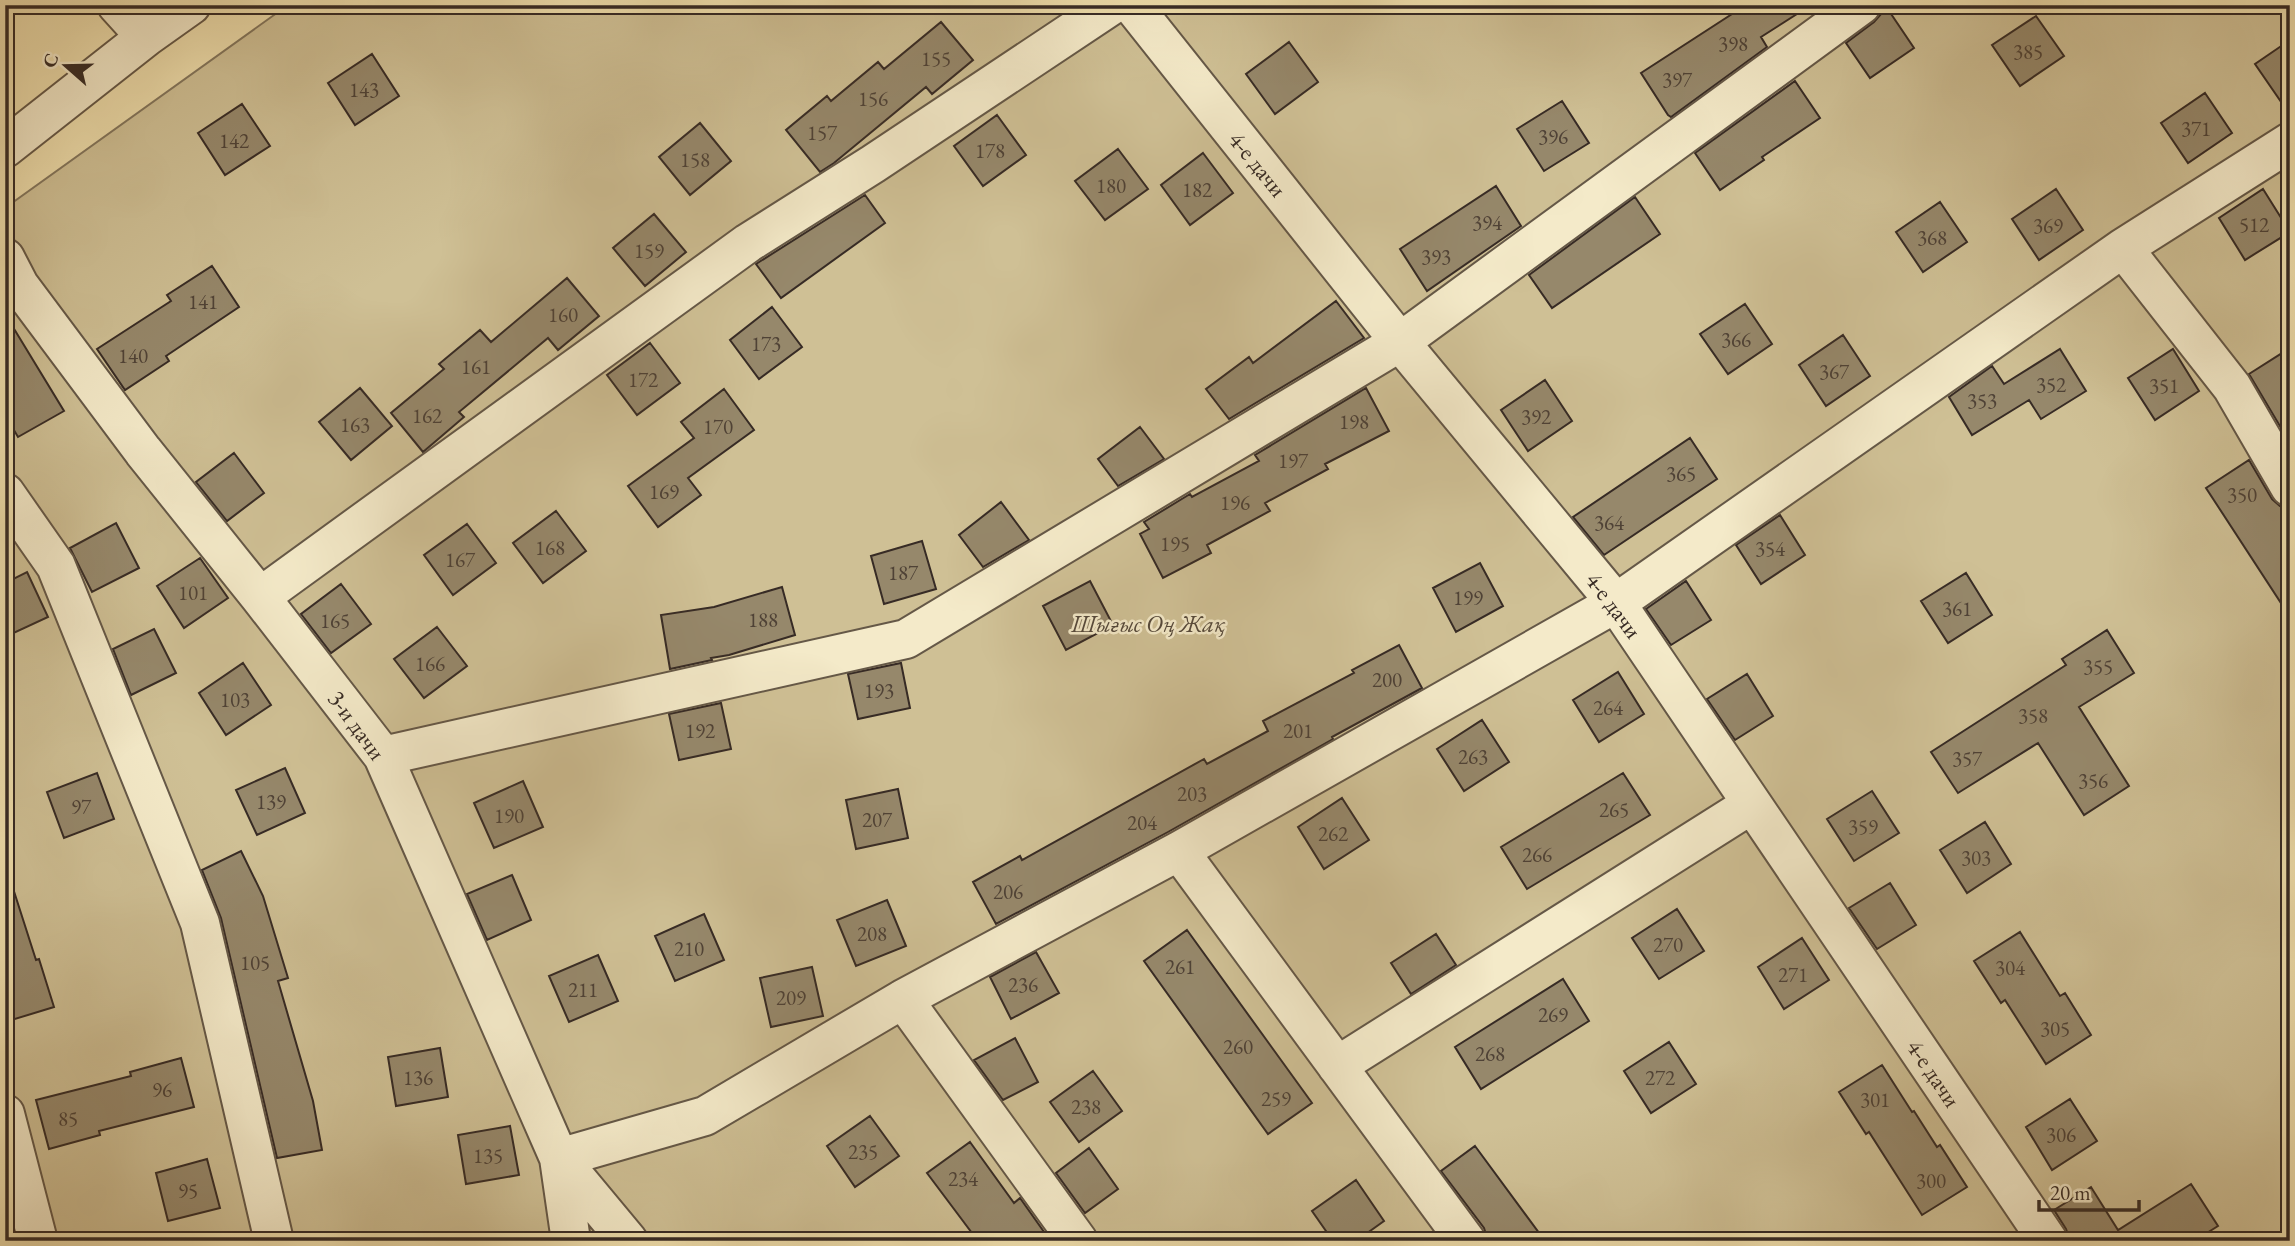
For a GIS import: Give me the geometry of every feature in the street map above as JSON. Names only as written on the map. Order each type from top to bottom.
[{"type":"street","points":[[117,5],[146,37]]},
{"type":"street","points":[[5,148],[191,5]]},
{"type":"street","points":[[260,597],[748,243],[873,164],[1112,5]]},
{"type":"street","name":"4-е дачи","points":[[1132,5],[1401,342],[1616,603],[2048,1241]]},
{"type":"street","points":[[383,756],[906,639],[1401,342],[1861,5]]},
{"type":"street","points":[[571,1241],[559,1158],[705,1116],[903,999],[1179,850],[1616,603],[2123,248],[2290,142]]},
{"type":"street","points":[[2123,248],[2232,387],[2290,487]]},
{"type":"street","name":"3-и дачи","points":[[5,258],[19,285],[143,451],[383,756],[559,1158],[628,1241]]},
{"type":"street","points":[[5,493],[56,566],[200,923],[274,1241]]},
{"type":"street","points":[[1337,1066],[1752,804]]},
{"type":"street","points":[[1179,850],[1466,1241]]},
{"type":"street","points":[[903,999],[1079,1241]]},
{"type":"street","points":[[5,1114],[38,1241]]},
{"type":"green space","name":"Шығыс Оң Жақ","points":[[288,5],[2290,5],[2290,1241],[5,1241],[5,208]]},
{"type":"building","points":[[1746,5],[1811,5],[1761,37],[1767,47],[1671,117],[1668,115],[1641,73]]},
{"type":"building","points":[[1882,5],[1885,5],[1914,48],[1870,78],[1846,43],[1874,22],[1881,14]]},
{"type":"building","points":[[2036,16],[2064,56],[2020,86],[1992,45]]},
{"type":"building","points":[[941,22],[973,60],[932,94],[926,87],[820,172],[786,130],[827,96],[831,101],[878,62],[884,69]]},
{"type":"building","points":[[2290,40],[2290,115],[2255,64]]},
{"type":"building","points":[[1289,42],[1318,82],[1275,114],[1246,74]]},
{"type":"building","points":[[372,54],[399,96],[355,125],[328,83]]},
{"type":"building","points":[[1795,81],[1820,118],[1762,157],[1764,160],[1720,190],[1695,153]]},
{"type":"building","points":[[2205,93],[2232,133],[2188,163],[2161,123]]},
{"type":"building","points":[[1562,101],[1589,143],[1544,171],[1517,129]]},
{"type":"building","points":[[242,104],[270,146],[225,175],[198,133]]},
{"type":"building","points":[[997,115],[1026,155],[983,186],[954,146]]},
{"type":"building","points":[[700,123],[731,161],[690,195],[659,157]]},
{"type":"building","points":[[1118,149],[1148,189],[1105,220],[1075,181]]},
{"type":"building","points":[[1203,153],[1233,193],[1190,225],[1161,185]]},
{"type":"building","points":[[1496,186],[1521,226],[1427,291],[1400,249]]},
{"type":"building","points":[[2056,189],[2083,230],[2039,260],[2012,219]]},
{"type":"building","points":[[2263,189],[2290,232],[2245,260],[2219,218]]},
{"type":"building","points":[[865,195],[885,223],[781,298],[756,264]]},
{"type":"building","points":[[1635,197],[1660,234],[1552,308],[1529,275]]},
{"type":"building","points":[[1940,202],[1967,242],[1923,272],[1896,232]]},
{"type":"building","points":[[654,214],[686,252],[645,286],[613,248]]},
{"type":"building","points":[[212,266],[239,307],[166,356],[169,361],[125,390],[97,349],[171,301],[167,295]]},
{"type":"building","points":[[567,278],[599,316],[558,350],[548,338],[459,412],[464,417],[423,452],[391,413],[444,369],[439,364],[480,330],[491,342]]},
{"type":"building","points":[[1336,301],[1364,338],[1229,419],[1206,389],[1249,357],[1253,363]]},
{"type":"building","points":[[1745,304],[1772,344],[1728,374],[1700,334]]},
{"type":"building","points":[[772,307],[802,347],[759,379],[730,340]]},
{"type":"building","points":[[5,314],[64,411],[18,437],[5,415]]},
{"type":"building","points":[[1843,335],[1870,376],[1826,406],[1799,365]]},
{"type":"building","points":[[650,343],[680,383],[637,415],[607,375]]},
{"type":"building","points":[[2290,348],[2290,443],[2249,374]]},
{"type":"building","points":[[2060,349],[2086,391],[2041,419],[2029,400],[1972,435],[1949,397],[1992,366],[2004,384]]},
{"type":"building","points":[[2173,349],[2199,391],[2155,420],[2128,378]]},
{"type":"building","points":[[1545,380],[1572,421],[1528,451],[1501,410]]},
{"type":"building","points":[[360,388],[392,426],[351,460],[319,422]]},
{"type":"building","points":[[1366,388],[1389,431],[1325,464],[1328,469],[1265,503],[1270,511],[1207,545],[1211,553],[1163,578],[1140,534],[1149,529],[1144,522],[1190,494],[1192,497],[1259,461],[1255,455]]},
{"type":"building","points":[[724,389],[754,430],[688,478],[701,495],[658,527],[628,486],[694,438],[681,422]]},
{"type":"building","points":[[1140,427],[1164,459],[1118,486],[1098,459]]},
{"type":"building","points":[[1690,438],[1717,479],[1604,555],[1573,517]]},
{"type":"building","points":[[234,453],[264,493],[227,521],[196,482]]},
{"type":"building","points":[[2249,460],[2272,499],[2280,506],[2290,509],[2290,617],[2206,488]]},
{"type":"building","points":[[1001,502],[1029,540],[983,567],[959,535]]},
{"type":"building","points":[[556,511],[586,551],[543,583],[513,543]]},
{"type":"building","points":[[1780,515],[1805,555],[1761,584],[1736,545]]},
{"type":"building","points":[[116,523],[139,568],[92,592],[70,548]]},
{"type":"building","points":[[467,524],[496,563],[453,595],[424,555]]},
{"type":"building","points":[[922,541],[936,589],[884,604],[871,556]]},
{"type":"building","points":[[200,558],[228,598],[184,628],[157,586]]},
{"type":"building","points":[[1480,563],[1503,606],[1456,632],[1433,588]]},
{"type":"building","points":[[27,572],[48,617],[5,637],[5,583]]},
{"type":"building","points":[[1966,573],[1992,615],[1948,643],[1921,601]]},
{"type":"building","points":[[1090,581],[1113,625],[1066,650],[1043,606]]},
{"type":"building","points":[[1686,581],[1711,620],[1671,645],[1646,609]]},
{"type":"building","points":[[341,584],[371,624],[331,653],[301,614]]},
{"type":"building","points":[[782,587],[795,635],[711,658],[712,660],[670,669],[661,615],[714,607]]},
{"type":"building","points":[[437,627],[467,666],[424,698],[394,659]]},
{"type":"building","points":[[154,629],[176,673],[131,695],[113,649]]},
{"type":"building","points":[[2107,630],[2134,673],[2079,707],[2129,786],[2084,815],[2038,743],[1958,793],[1931,752],[2066,665],[2062,659]]},
{"type":"building","points":[[1399,645],[1422,688],[1168,832],[996,924],[973,882],[1020,856],[1022,860],[1204,759],[1207,764],[1268,731],[1263,721],[1354,673],[1352,670]]},
{"type":"building","points":[[243,663],[271,705],[226,735],[199,693]]},
{"type":"building","points":[[901,663],[910,708],[858,719],[848,674]]},
{"type":"building","points":[[1618,672],[1644,714],[1599,742],[1573,700]]},
{"type":"building","points":[[1747,674],[1773,716],[1735,740],[1707,699]]},
{"type":"building","points":[[721,703],[731,749],[679,760],[669,714]]},
{"type":"building","points":[[1482,720],[1509,762],[1464,791],[1437,749]]},
{"type":"building","points":[[285,768],[305,813],[257,835],[236,790]]},
{"type":"building","points":[[97,773],[114,819],[64,838],[47,792]]},
{"type":"building","points":[[1623,773],[1650,815],[1527,889],[1501,847]]},
{"type":"building","points":[[523,781],[543,827],[494,848],[474,803]]},
{"type":"building","points":[[898,789],[908,838],[856,849],[846,800]]},
{"type":"building","points":[[1872,791],[1899,833],[1854,861],[1827,819]]},
{"type":"building","points":[[1342,798],[1369,840],[1324,869],[1298,827]]},
{"type":"building","points":[[1985,822],[2011,864],[1967,893],[1940,850]]},
{"type":"building","points":[[241,851],[263,896],[288,978],[278,981],[313,1101],[322,1150],[277,1158],[221,918],[202,870]]},
{"type":"building","points":[[512,875],[531,920],[487,940],[467,894]]},
{"type":"building","points":[[11,882],[54,1007],[5,1022],[5,883]]},
{"type":"building","points":[[1890,883],[1916,925],[1877,949],[1849,908]]},
{"type":"building","points":[[887,900],[906,946],[856,966],[837,920]]},
{"type":"building","points":[[1677,909],[1704,951],[1659,979],[1632,938]]},
{"type":"building","points":[[704,914],[724,960],[675,981],[655,936]]},
{"type":"building","points":[[1187,930],[1312,1103],[1268,1134],[1144,961]]},
{"type":"building","points":[[2020,932],[2060,996],[2065,993],[2091,1035],[2046,1064],[2005,1000],[2001,1003],[1974,961]]},
{"type":"building","points":[[1436,934],[1456,965],[1411,994],[1391,963]]},
{"type":"building","points":[[1802,938],[1829,980],[1784,1009],[1758,967]]},
{"type":"building","points":[[1036,952],[1059,993],[1011,1019],[990,977]]},
{"type":"building","points":[[598,955],[618,1001],[569,1022],[549,976]]},
{"type":"building","points":[[812,967],[823,1016],[771,1027],[760,978]]},
{"type":"building","points":[[1563,979],[1589,1021],[1481,1089],[1455,1047]]},
{"type":"building","points":[[1015,1038],[1038,1082],[1003,1100],[974,1060]]},
{"type":"building","points":[[1669,1042],[1696,1084],[1651,1113],[1624,1071]]},
{"type":"building","points":[[440,1048],[448,1097],[396,1106],[388,1057]]},
{"type":"building","points":[[181,1058],[194,1107],[99,1131],[100,1135],[49,1149],[36,1100],[131,1076],[130,1072]]},
{"type":"building","points":[[1882,1065],[1912,1112],[1914,1111],[1937,1147],[1940,1145],[1967,1187],[1922,1215],[1869,1132],[1866,1134],[1839,1092]]},
{"type":"building","points":[[1093,1071],[1122,1111],[1079,1142],[1050,1102]]},
{"type":"building","points":[[2070,1099],[2097,1141],[2052,1170],[2026,1127]]},
{"type":"building","points":[[870,1116],[899,1156],[855,1187],[827,1146]]},
{"type":"building","points":[[510,1126],[519,1175],[466,1184],[458,1135]]},
{"type":"building","points":[[970,1142],[1014,1203],[1020,1198],[1049,1239],[978,1241],[927,1173]]},
{"type":"building","points":[[1475,1146],[1545,1241],[1488,1241],[1484,1228],[1441,1171]]},
{"type":"building","points":[[1089,1148],[1118,1189],[1085,1213],[1056,1173]]},
{"type":"building","points":[[207,1159],[220,1208],[168,1221],[156,1173]]},
{"type":"building","points":[[1356,1180],[1384,1221],[1356,1241],[1333,1241],[1312,1211]]},
{"type":"building","points":[[2191,1184],[2218,1226],[2194,1241],[2070,1241],[2054,1210],[2091,1187],[2118,1230]]}]
